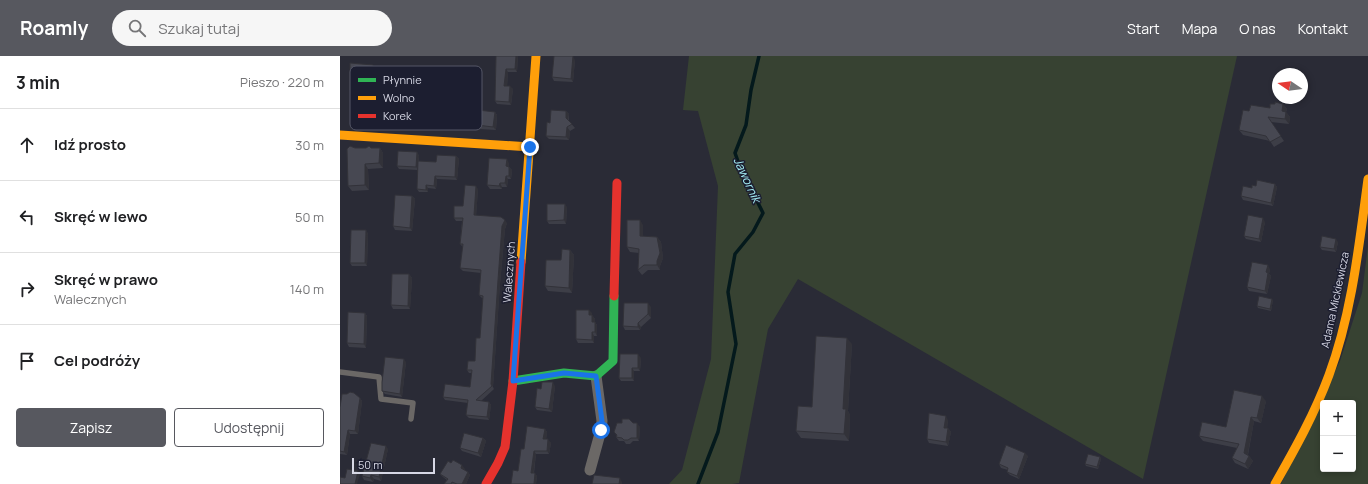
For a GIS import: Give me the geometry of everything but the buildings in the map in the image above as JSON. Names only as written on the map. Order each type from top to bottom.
[{"type":"street","name":"Walecznych","points":[[486,484],[505,447],[513,381],[536,56]]},
{"type":"street","points":[[340,135],[530,147]]},
{"type":"street","name":"Adama Mickiewicza","points":[[1275,484],[1311,417],[1335,359],[1349,300],[1368,179]]},
{"type":"street","points":[[513,381],[564,373],[596,376],[613,361],[617,183]]},
{"type":"street","points":[[590,470],[602,421],[596,376]]},
{"type":"lane","points":[[340,372],[379,377],[381,399],[413,403],[411,419]]},
{"type":"green space","points":[[689,56],[1237,56],[1143,479],[798,279],[768,329],[739,483],[669,484],[682,470],[711,359],[718,186],[698,111],[683,110]]},
{"type":"green space","points":[[1368,246],[1368,484],[1281,484],[1320,403],[1320,472],[1356,472],[1356,400],[1321,400],[1340,361],[1362,293]]},
{"type":"waterway","name":"Jawornik","points":[[698,484],[718,432],[736,344],[728,292],[735,254],[753,232],[763,213],[740,167],[735,153],[746,125],[751,90],[759,56]]},
{"type":"traffic: fast","points":[[513,381],[564,373],[596,376],[613,361],[614,296]]},
{"type":"traffic: slow","points":[[521,262],[536,56]]},
{"type":"traffic: slow","points":[[340,135],[530,147]]},
{"type":"traffic: slow","points":[[1275,484],[1311,417],[1329,375],[1337,351],[1344,328],[1354,278],[1368,179]]},
{"type":"traffic: jam","points":[[614,296],[617,183]]},
{"type":"traffic: jam","points":[[486,484],[505,447],[513,381],[521,262]]},
{"type":"route","points":[[530,147],[513,381],[564,373],[596,376],[602,421],[601,430]]}]
